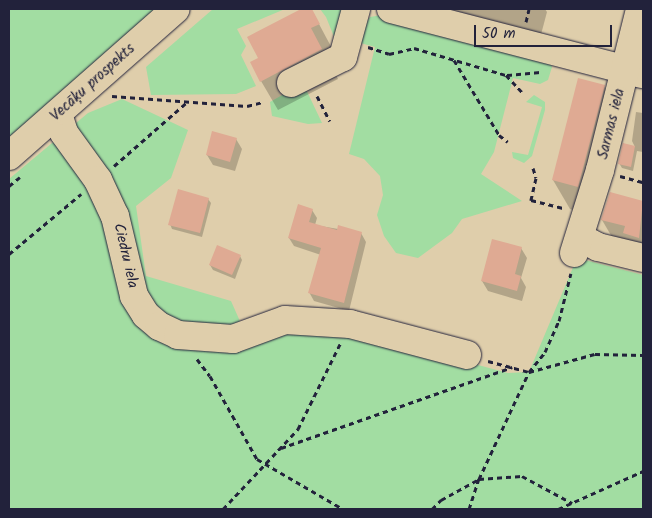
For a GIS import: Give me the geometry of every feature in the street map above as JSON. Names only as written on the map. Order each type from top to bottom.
[{"type":"street","name":"Vecāķu prospekts","points":[[9,156],[176,9]]},
{"type":"street","points":[[299,80],[344,57],[356,9]]},
{"type":"street","points":[[391,9],[635,71]]},
{"type":"street","name":"Sarmas iela","points":[[581,235],[635,71],[640,9]]},
{"type":"street","name":"Ciedru iela","points":[[58,114],[64,134],[98,180],[116,216],[134,296],[146,315],[159,326],[178,335],[233,339],[285,320],[350,324],[467,355]]},
{"type":"street","points":[[581,235],[598,247],[643,258]]},
{"type":"path","points":[[390,54],[414,48],[506,75],[527,75],[553,70]]},
{"type":"path","points":[[454,60],[499,135],[508,142]]},
{"type":"path","points":[[506,75],[522,92]]},
{"type":"path","points":[[299,80],[330,122]]},
{"type":"path","points":[[110,96],[247,106],[263,102]]},
{"type":"path","points":[[469,509],[479,479],[529,372],[545,352],[559,321],[581,235],[531,200],[536,178],[533,168]]},
{"type":"path","points":[[223,509],[298,429],[350,324]]},
{"type":"path","points":[[178,335],[210,376],[257,458],[343,509]]},
{"type":"path","points":[[467,355],[529,372],[595,354],[643,354]]},
{"type":"path","points":[[281,448],[512,367]]},
{"type":"path","points":[[558,509],[643,471]]},
{"type":"path","points":[[432,509],[442,500],[479,479],[522,476],[572,502]]},
{"type":"green space","points":[[9,9],[161,9],[9,140]]},
{"type":"green space","points":[[213,9],[285,9],[237,29],[246,46],[241,55],[256,86],[236,94],[151,95],[146,67]]},
{"type":"green space","points":[[320,9],[344,9],[337,44],[326,17]]},
{"type":"green space","points":[[382,15],[550,62],[552,67],[548,80],[540,84],[513,78],[494,152],[481,174],[522,201],[462,219],[452,233],[418,258],[396,253],[384,236],[377,215],[383,195],[380,176],[364,159],[349,154],[375,47],[353,41],[370,17]]},
{"type":"green space","points":[[303,83],[322,123],[308,124],[272,116],[270,102]]},
{"type":"green space","points":[[534,95],[545,102],[545,110],[532,156],[524,163],[513,158],[512,152],[528,155],[542,107],[526,102]]},
{"type":"green space","points":[[122,99],[188,130],[171,178],[136,206],[146,276],[231,301],[247,337],[300,327],[347,330],[508,373],[529,372],[577,258],[643,275],[643,509],[9,509],[9,179],[88,113]]},
{"type":"building","points":[[301,9],[312,9],[320,24],[311,28],[322,49],[260,82],[250,62],[258,58],[247,37]]},
{"type":"building","points":[[578,78],[605,85],[578,187],[552,180]]},
{"type":"building","points":[[212,131],[237,138],[230,162],[206,155]]},
{"type":"building","points":[[623,143],[635,146],[631,167],[618,164]]},
{"type":"building","points":[[178,189],[209,198],[200,233],[168,225]]},
{"type":"building","points":[[610,192],[643,201],[639,238],[623,233],[625,226],[601,220]]},
{"type":"building","points":[[298,204],[313,209],[309,222],[337,230],[338,225],[362,232],[344,303],[308,293],[321,248],[288,238]]},
{"type":"building","points":[[492,239],[522,247],[515,274],[521,276],[517,291],[481,281]]},
{"type":"building","points":[[217,245],[241,255],[232,275],[209,265]]}]
